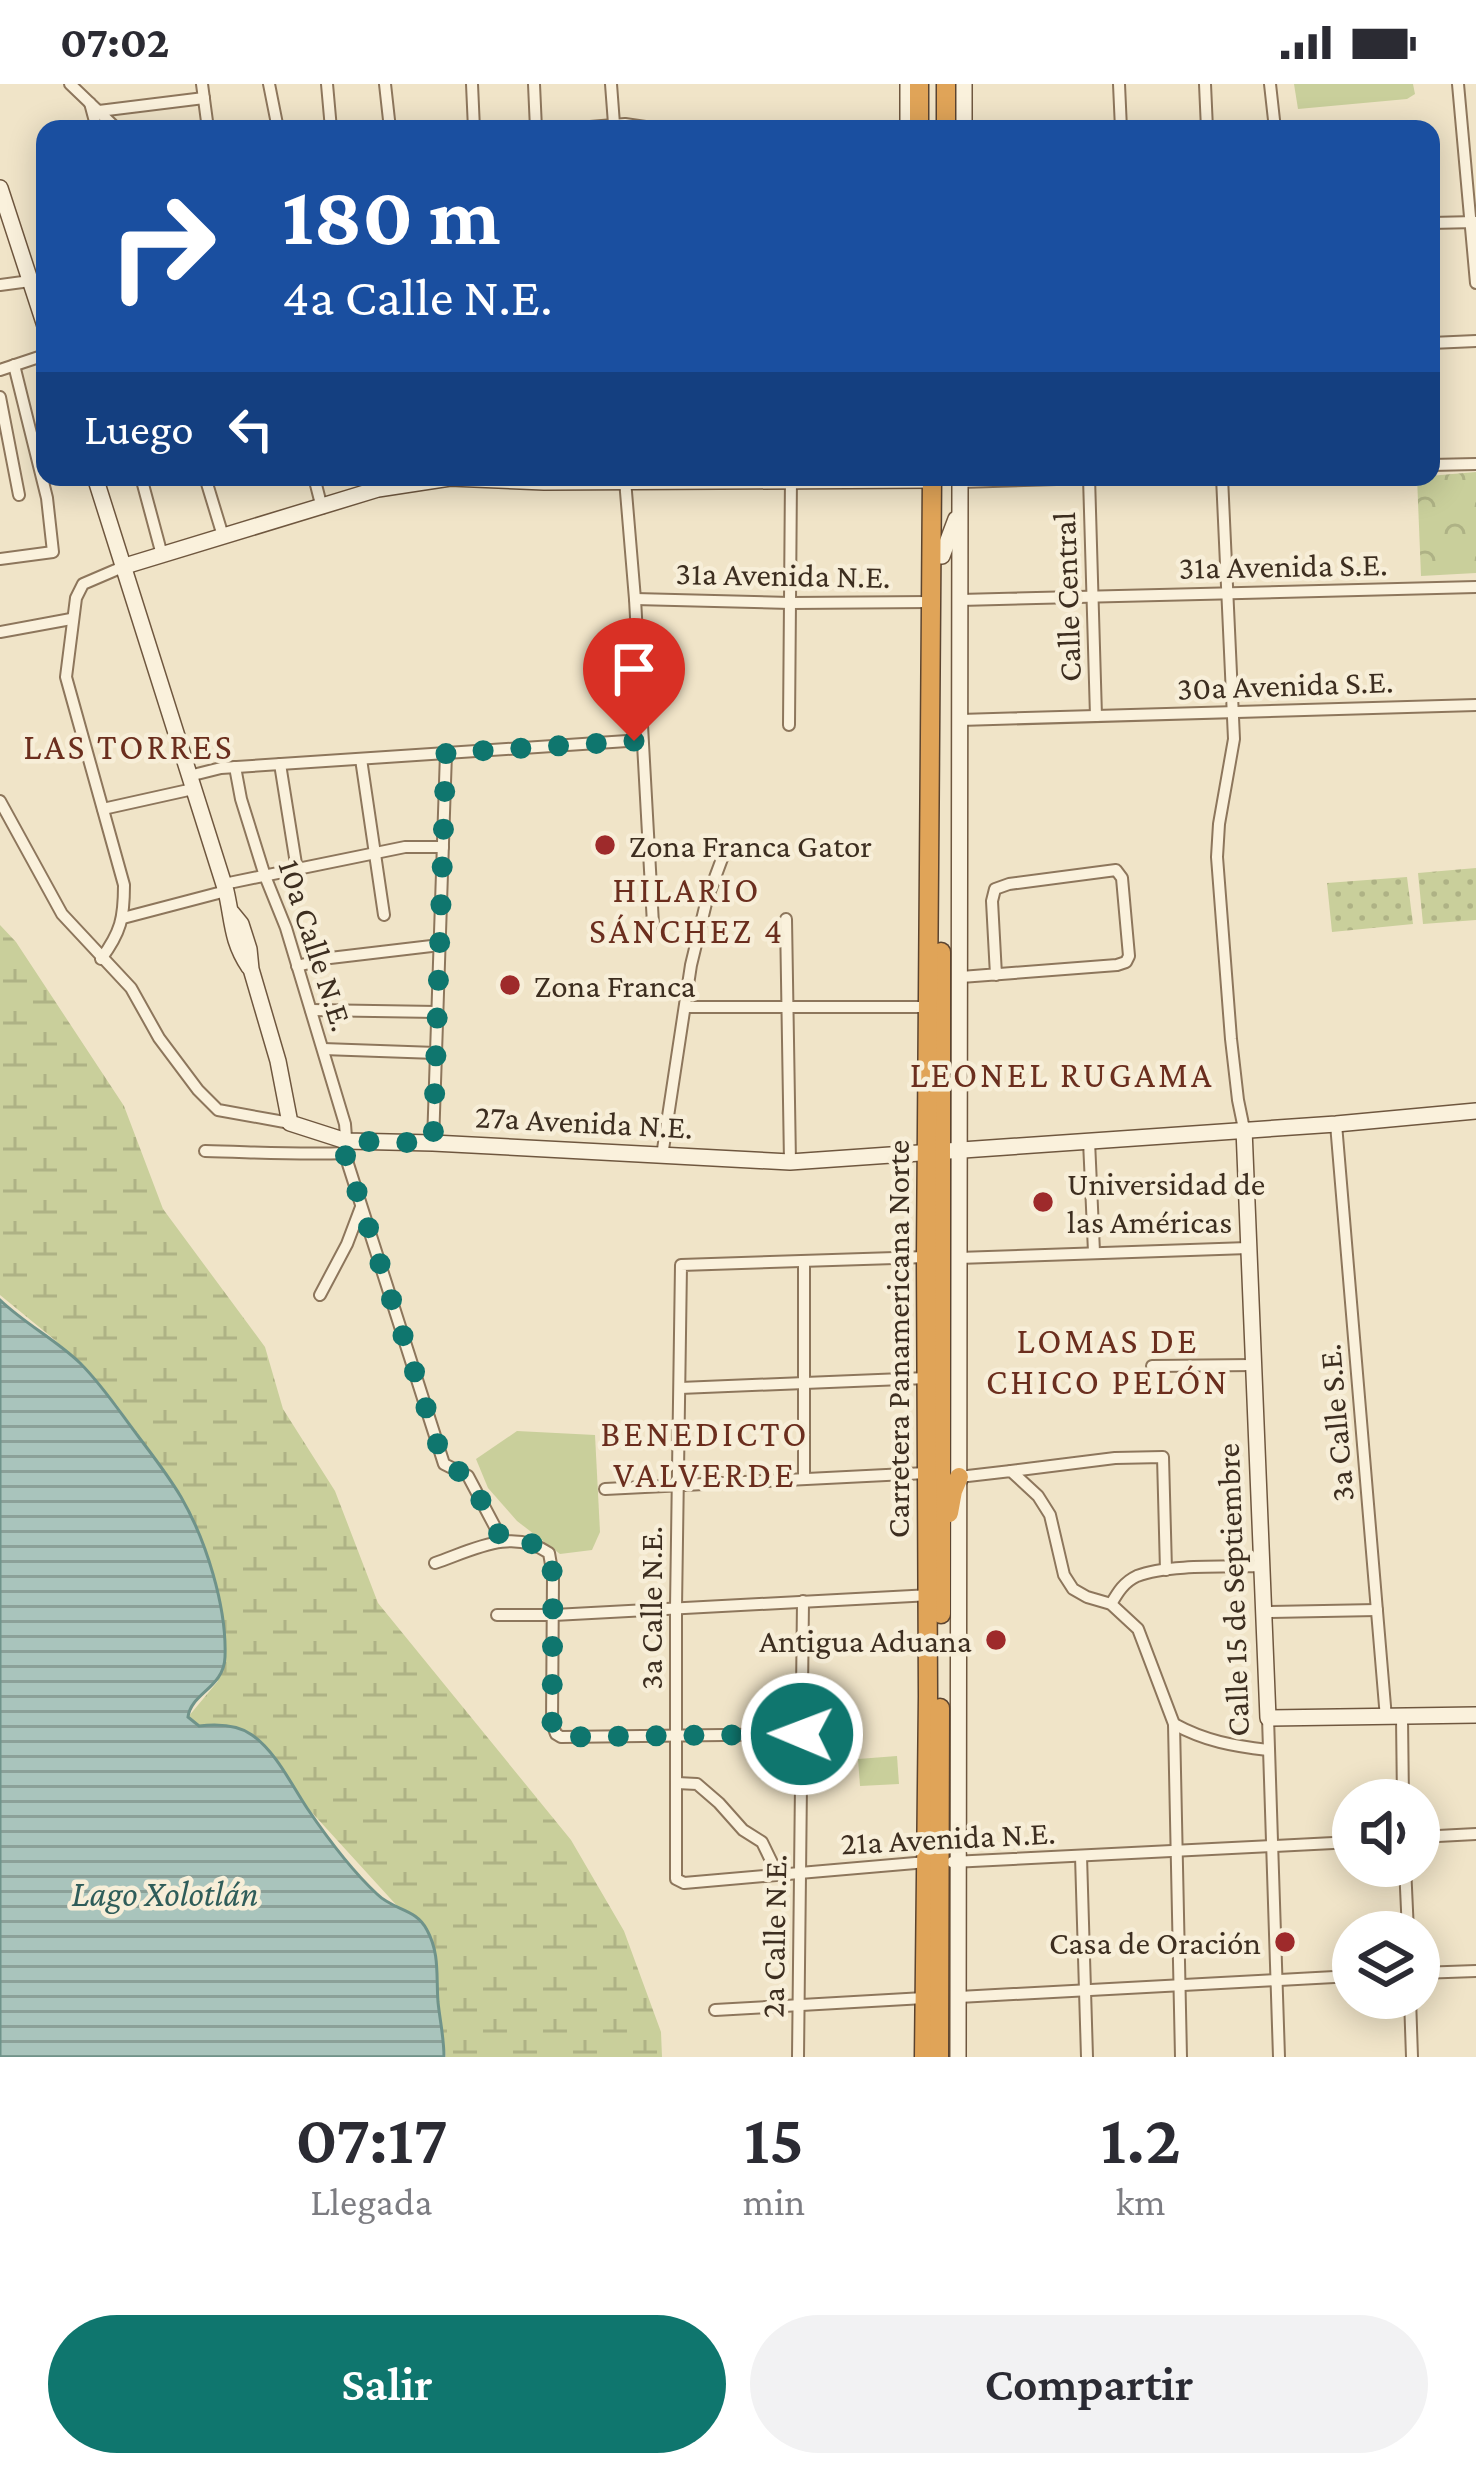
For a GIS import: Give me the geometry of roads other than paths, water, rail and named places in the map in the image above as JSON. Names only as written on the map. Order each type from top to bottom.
[{"type":"highway","points":[[916,120],[919,84]]},
{"type":"highway","points":[[946,84],[951,120]]},
{"type":"highway","name":"Carretera Panamericana Norte","points":[[939,2057],[942,1862],[926,1473],[926,1256],[943,1151],[928,1007],[930,602],[944,486]]},
{"type":"highway","name":"Carretera Panamericana Norte","points":[[924,2057],[924,1997],[942,1862],[934,1852],[926,1817],[943,1151],[945,486]]},
{"type":"highway","points":[[934,1595],[947,1572],[948,1516],[959,1478]]},
{"type":"street","points":[[70,84],[108,120]]},
{"type":"street","points":[[269,84],[276,120]]},
{"type":"street","points":[[327,84],[330,120]]},
{"type":"street","points":[[385,84],[389,120]]},
{"type":"street","points":[[472,84],[474,120]]},
{"type":"street","points":[[534,84],[536,120]]},
{"type":"street","points":[[611,84],[614,120]]},
{"type":"street","points":[[908,84],[914,120]]},
{"type":"street","points":[[954,120],[964,84]]},
{"type":"street","points":[[1119,84],[1120,120]]},
{"type":"street","points":[[1205,84],[1207,120]]},
{"type":"street","points":[[1270,84],[1274,120]]},
{"type":"street","points":[[1458,84],[1476,283]]},
{"type":"street","points":[[94,107],[203,91]]},
{"type":"street","points":[[1460,106],[1476,105]]},
{"type":"street","points":[[94,107],[96,120]]},
{"type":"street","points":[[0,188],[36,275]]},
{"type":"street","points":[[1440,223],[1473,222]]},
{"type":"street","points":[[0,285],[36,280]]},
{"type":"street","points":[[1440,343],[1476,341]]},
{"type":"street","points":[[0,370],[36,358]]},
{"type":"street","points":[[14,365],[36,454]]},
{"type":"street","points":[[0,398],[20,495]]},
{"type":"street","points":[[1440,465],[1476,464]]},
{"type":"street","points":[[0,560],[53,552],[44,486]]},
{"type":"street","points":[[98,486],[232,913],[249,949],[290,1123]]},
{"type":"street","points":[[143,486],[162,555]]},
{"type":"street","points":[[208,486],[223,536]]},
{"type":"street","points":[[316,486],[322,508]]},
{"type":"street","points":[[101,959],[115,941],[123,918],[124,885],[66,677],[71,620],[83,584],[125,566],[322,508],[370,486]]},
{"type":"street","points":[[625,486],[652,924]]},
{"type":"street","points":[[789,725],[790,486]]},
{"type":"street","points":[[948,486],[960,509],[961,977],[943,1151],[958,1258],[959,1478],[942,1862],[959,1997],[958,2057]]},
{"type":"street","name":"Calle Central","points":[[1089,486],[1096,716]]},
{"type":"street","name":"Calle 15 de Septiembre","points":[[1222,486],[1234,740],[1217,857],[1231,1039],[1244,1129],[1279,2057]]},
{"type":"street","points":[[943,556],[960,509]]},
{"type":"street","name":"31a Avenida S.E.","points":[[1092,597],[1476,587]]},
{"type":"street","points":[[960,600],[1092,597]]},
{"type":"street","name":"31a Avenida N.E.","points":[[635,599],[930,602]]},
{"type":"street","points":[[0,632],[71,620]]},
{"type":"street","name":"30a Avenida S.E.","points":[[960,714],[1096,716],[1476,705]]},
{"type":"street","points":[[103,809],[235,767],[642,740]]},
{"type":"street","points":[[433,1143],[446,753]]},
{"type":"street","points":[[361,759],[384,915]]},
{"type":"street","points":[[280,764],[297,870]]},
{"type":"street","name":"10a Calle N.E.","points":[[235,767],[345,1124],[361,1207],[444,1464],[468,1476],[502,1540]]},
{"type":"street","name":"27a Avenida N.E.","points":[[0,801],[62,914],[131,988],[159,1038],[198,1090],[218,1110],[290,1123],[346,1147],[433,1143],[790,1162],[1476,1111]]},
{"type":"street","points":[[123,918],[265,876],[405,848],[443,847]]},
{"type":"street","points":[[662,1156],[692,965],[706,899],[723,856]]},
{"type":"street","points":[[961,977],[996,975],[1118,965],[1126,962],[1122,878],[1116,870],[995,889],[996,975]]},
{"type":"street","points":[[787,919],[790,1162]]},
{"type":"street","points":[[298,967],[330,958],[440,945]]},
{"type":"street","points":[[687,1007],[928,1007]]},
{"type":"street","points":[[311,1010],[437,1012]]},
{"type":"street","points":[[323,1049],[436,1053]]},
{"type":"street","name":"3a Calle S.E.","points":[[1336,1124],[1377,1610],[1401,1779]]},
{"type":"street","points":[[1089,1141],[1094,1252]]},
{"type":"street","points":[[205,1151],[290,1155],[346,1147]]},
{"type":"street","points":[[320,1295],[361,1207]]},
{"type":"street","points":[[958,1258],[1248,1248]]},
{"type":"street","points":[[804,1478],[804,1261],[926,1256]]},
{"type":"street","name":"3a Calle N.E.","points":[[676,1879],[681,1265],[804,1261]]},
{"type":"street","points":[[1152,1366],[1254,1365]]},
{"type":"street","points":[[680,1388],[927,1378]]},
{"type":"street","points":[[959,1478],[1163,1456],[1166,1570]]},
{"type":"street","points":[[1011,1471],[1051,1515],[1064,1575],[1073,1588],[1087,1598],[1112,1604],[1138,1629],[1174,1724],[1181,2057]]},
{"type":"street","points":[[604,1490],[926,1473]]},
{"type":"street","points":[[435,1563],[502,1540],[527,1541],[549,1553],[554,1615],[552,1723],[562,1737],[802,1734]]},
{"type":"street","points":[[1112,1604],[1120,1588],[1136,1576],[1166,1570],[1263,1566]]},
{"type":"street","points":[[497,1615],[934,1595]]},
{"type":"street","name":"2a Calle N.E.","points":[[798,2057],[803,1601]]},
{"type":"street","points":[[1265,1612],[1377,1610]]},
{"type":"street","points":[[1268,1718],[1476,1715]]},
{"type":"street","points":[[1174,1724],[1196,1737],[1268,1750]]},
{"type":"street","points":[[677,1783],[697,1784],[743,1830],[762,1842],[778,1875]]},
{"type":"street","points":[[1440,1837],[1476,1834]]},
{"type":"street","name":"21a Avenida N.E.","points":[[676,1879],[684,1883],[942,1862],[1332,1843]]},
{"type":"street","points":[[1081,1856],[1088,2057]]},
{"type":"street","points":[[1440,1972],[1476,1971]]},
{"type":"street","points":[[959,1997],[1332,1977]]},
{"type":"street","points":[[715,2009],[924,1997]]},
{"type":"street","points":[[1411,2019],[1412,2057]]},
{"type":"water","name":"Lago Xolotlán","points":[[0,1300],[88,1372],[181,1497],[213,1574],[225,1638],[219,1676],[188,1717],[199,1726],[240,1729],[261,1742],[358,1874],[384,1900],[422,1923],[436,1956],[444,2057],[0,2057]]},
{"type":"place","name":"Zona Franca Gator","points":[[605,845]]},
{"type":"place","name":"Zona Franca","points":[[510,985]]},
{"type":"place","name":"Universidad de las Américas","points":[[1043,1202]]},
{"type":"place","name":"Antigua Aduana","points":[[996,1640]]},
{"type":"place","name":"Casa de Oración","points":[[1285,1942]]},
{"type":"district","name":"LAS TORRES","points":[[129,746]]},
{"type":"district","name":"HILARIO SÁNCHEZ 4","points":[[687,910]]},
{"type":"district","name":"LEONEL RUGAMA","points":[[1062,1074]]},
{"type":"district","name":"LOMAS DE CHICO PELÓN","points":[[1108,1360]]},
{"type":"district","name":"BENEDICTO VALVERDE","points":[[705,1454]]}]
